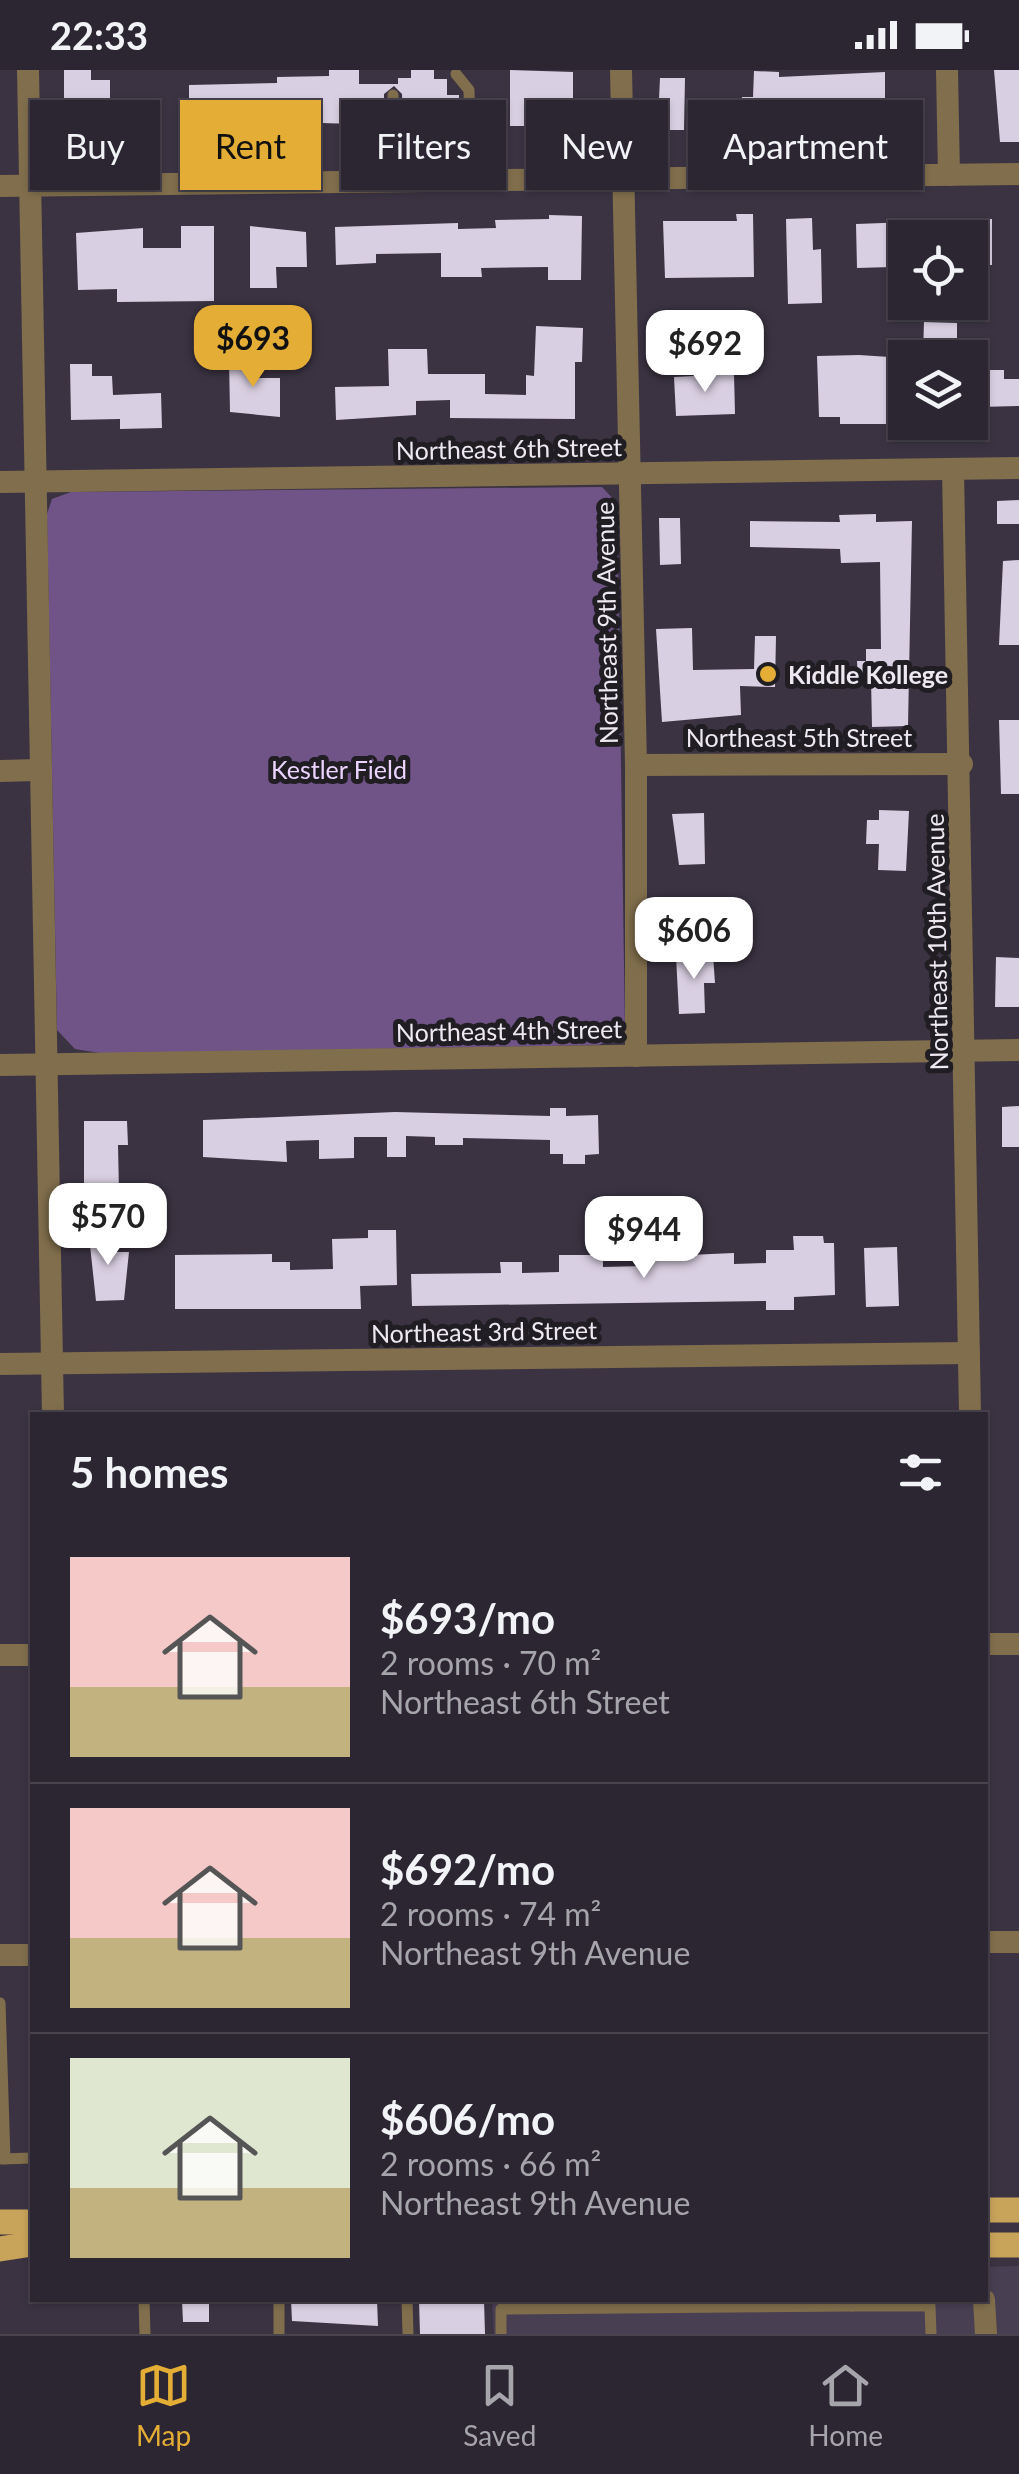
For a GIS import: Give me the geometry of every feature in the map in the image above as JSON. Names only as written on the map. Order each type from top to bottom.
[{"type":"main road","points":[[988,2210],[1019,2210]]},
{"type":"main road","points":[[0,2222],[30,2222]]},
{"type":"main road","points":[[0,2253],[30,2245]]},
{"type":"main road","points":[[988,2245],[1019,2245]]},
{"type":"main road","points":[[0,2253],[30,2256]]},
{"type":"street","points":[[0,186],[30,186],[28,70]]},
{"type":"street","name":"Northeast 9th Avenue","points":[[621,70],[622,100]]},
{"type":"street","points":[[947,70],[949,175]]},
{"type":"street","points":[[668,178],[1019,174]]},
{"type":"street","points":[[160,184],[341,182]]},
{"type":"street","points":[[30,190],[53,1412]]},
{"type":"street","name":"Northeast 9th Avenue","points":[[624,190],[636,765],[636,1056]]},
{"type":"street","name":"Northeast 6th Street","points":[[0,482],[1019,468]]},
{"type":"street","name":"Northeast 10th Avenue","points":[[953,469],[962,764],[970,1412]]},
{"type":"street","name":"Northeast 5th Street","points":[[636,765],[962,764]]},
{"type":"street","points":[[0,770],[38,770]]},
{"type":"street","name":"Northeast 4th Street","points":[[0,1065],[1019,1050]]},
{"type":"street","name":"Northeast 3rd Street","points":[[0,1364],[969,1353]]},
{"type":"street","points":[[988,1644],[1019,1644]]},
{"type":"street","points":[[0,1655],[30,1655]]},
{"type":"street","points":[[988,1942],[1019,1942]]},
{"type":"street","points":[[0,1955],[30,1955]]},
{"type":"street","points":[[984,2302],[986,2334]]},
{"type":"lane","points":[[456,74],[470,90],[470,100]]},
{"type":"lane","points":[[393,95],[393,100]]},
{"type":"lane","points":[[0,2003],[3,2159],[30,2158]]},
{"type":"lane","points":[[144,2302],[145,2334]]},
{"type":"lane","points":[[278,2302],[279,2334]]},
{"type":"lane","points":[[407,2302],[408,2334]]},
{"type":"lane","points":[[501,2334],[500,2310],[852,2303],[930,2306],[931,2334]]},
{"type":"shaded area","points":[[1019,2266],[1019,2334],[494,2334],[492,2302],[988,2302],[988,2267]]},
{"type":"green space","name":"Kestler Field","points":[[602,487],[617,503],[625,1031],[599,1045],[106,1054],[75,1049],[57,1030],[47,514],[52,499],[71,492]]},
{"type":"building","points":[[64,70],[91,70],[91,80],[110,80],[110,100],[64,99]]},
{"type":"building","points":[[329,70],[359,70],[359,84],[398,84],[398,78],[411,78],[411,70],[434,70],[434,79],[447,79],[447,95],[459,95],[459,100],[402,100],[394,86],[384,94],[384,100],[341,100],[341,124],[321,123],[321,100],[189,100],[189,85],[277,83],[277,77],[329,76]]},
{"type":"building","points":[[510,70],[573,72],[573,100],[526,100],[526,126],[510,126]]},
{"type":"building","points":[[994,70],[1019,70],[1019,142],[1000,142]]},
{"type":"building","points":[[754,71],[779,72],[779,77],[885,72],[885,100],[742,100],[753,97]]},
{"type":"building","points":[[660,78],[685,78],[684,130],[668,130],[668,100],[652,100],[659,99]]},
{"type":"building","points":[[736,214],[753,214],[754,277],[665,278],[663,221],[737,221]]},
{"type":"building","points":[[549,215],[582,216],[581,280],[548,280],[548,267],[481,268],[482,277],[441,277],[441,253],[376,254],[376,263],[336,265],[335,227],[458,223],[458,229],[496,228],[495,220],[549,219]]},
{"type":"building","points":[[812,218],[813,250],[821,249],[822,303],[788,304],[786,219]]},
{"type":"building","points":[[992,219],[992,265],[988,265],[988,220],[965,220]]},
{"type":"building","points":[[888,223],[888,267],[857,268],[856,224]]},
{"type":"building","points":[[181,226],[214,226],[214,301],[117,302],[117,289],[78,290],[76,233],[143,228],[143,248],[181,248]]},
{"type":"building","points":[[250,226],[306,232],[307,267],[276,267],[277,288],[250,288]]},
{"type":"building","points":[[924,322],[957,323],[957,340],[923,340]]},
{"type":"building","points":[[536,326],[583,328],[582,362],[575,362],[575,419],[450,418],[450,400],[416,401],[416,415],[336,420],[335,387],[389,386],[388,349],[427,349],[428,374],[485,374],[485,394],[526,395],[526,375],[534,376]]},
{"type":"building","points":[[684,330],[685,358],[655,359],[655,331]]},
{"type":"building","points":[[817,356],[888,357],[888,424],[840,424],[840,417],[819,417]]},
{"type":"building","points":[[229,359],[257,359],[258,378],[280,378],[280,417],[230,412]]},
{"type":"building","points":[[70,364],[92,364],[92,376],[112,376],[113,395],[161,393],[162,428],[120,429],[120,419],[71,420]]},
{"type":"building","points":[[988,370],[1004,370],[1004,379],[1019,379],[1019,406],[988,407]]},
{"type":"building","points":[[734,374],[735,414],[676,416],[674,377]]},
{"type":"building","points":[[1019,500],[1019,524],[997,524],[997,501]]},
{"type":"building","points":[[876,514],[876,522],[912,521],[908,726],[872,727],[871,678],[858,679],[857,661],[866,661],[866,649],[881,649],[880,562],[841,563],[840,549],[750,547],[750,521],[840,522],[839,515]]},
{"type":"building","points":[[659,518],[680,518],[681,564],[660,565]]},
{"type":"building","points":[[1019,560],[1019,645],[999,645],[1003,561]]},
{"type":"building","points":[[692,628],[693,670],[754,669],[755,636],[776,636],[775,687],[740,686],[741,715],[662,722],[656,629]]},
{"type":"building","points":[[999,720],[1019,720],[1019,794],[1001,794]]},
{"type":"building","points":[[879,810],[909,811],[906,871],[878,870],[879,844],[866,844],[867,820],[879,820]]},
{"type":"building","points":[[704,813],[705,864],[679,865],[672,814]]},
{"type":"building","points":[[713,955],[715,983],[704,983],[705,1013],[679,1014],[676,956]]},
{"type":"building","points":[[996,957],[1019,958],[1019,1007],[995,1007]]},
{"type":"building","points":[[1019,1106],[1019,1147],[1002,1147],[1002,1107]]},
{"type":"building","points":[[550,1108],[566,1108],[566,1116],[598,1115],[599,1154],[585,1155],[585,1164],[563,1164],[563,1154],[550,1154],[550,1140],[463,1138],[463,1145],[435,1145],[435,1137],[406,1136],[406,1157],[387,1157],[387,1137],[354,1137],[354,1158],[319,1159],[319,1140],[286,1141],[287,1162],[203,1157],[203,1120],[395,1112],[550,1116]]},
{"type":"building","points":[[84,1121],[127,1121],[128,1145],[118,1145],[119,1192],[84,1192]]},
{"type":"building","points":[[368,1230],[396,1230],[397,1285],[360,1286],[361,1309],[175,1309],[175,1255],[272,1254],[272,1262],[290,1262],[290,1270],[333,1269],[332,1239],[368,1238]]},
{"type":"building","points":[[115,1235],[116,1252],[129,1252],[124,1300],[96,1301],[89,1236]]},
{"type":"building","points":[[793,1236],[823,1236],[824,1243],[834,1243],[835,1295],[794,1297],[794,1310],[766,1310],[766,1301],[412,1306],[411,1274],[501,1273],[500,1262],[522,1262],[522,1273],[559,1272],[559,1255],[603,1255],[603,1267],[643,1266],[643,1257],[734,1253],[734,1264],[766,1263],[766,1250],[794,1250]]},
{"type":"building","points":[[897,1247],[899,1306],[866,1307],[864,1248]]},
{"type":"building","points":[[182,2302],[209,2302],[209,2322],[183,2322]]},
{"type":"building","points":[[291,2302],[377,2302],[378,2326],[292,2321]]},
{"type":"building","points":[[419,2302],[484,2302],[485,2334],[420,2334]]},
{"type":"place","name":"Kiddle Kollege","points":[[768,674]]}]
